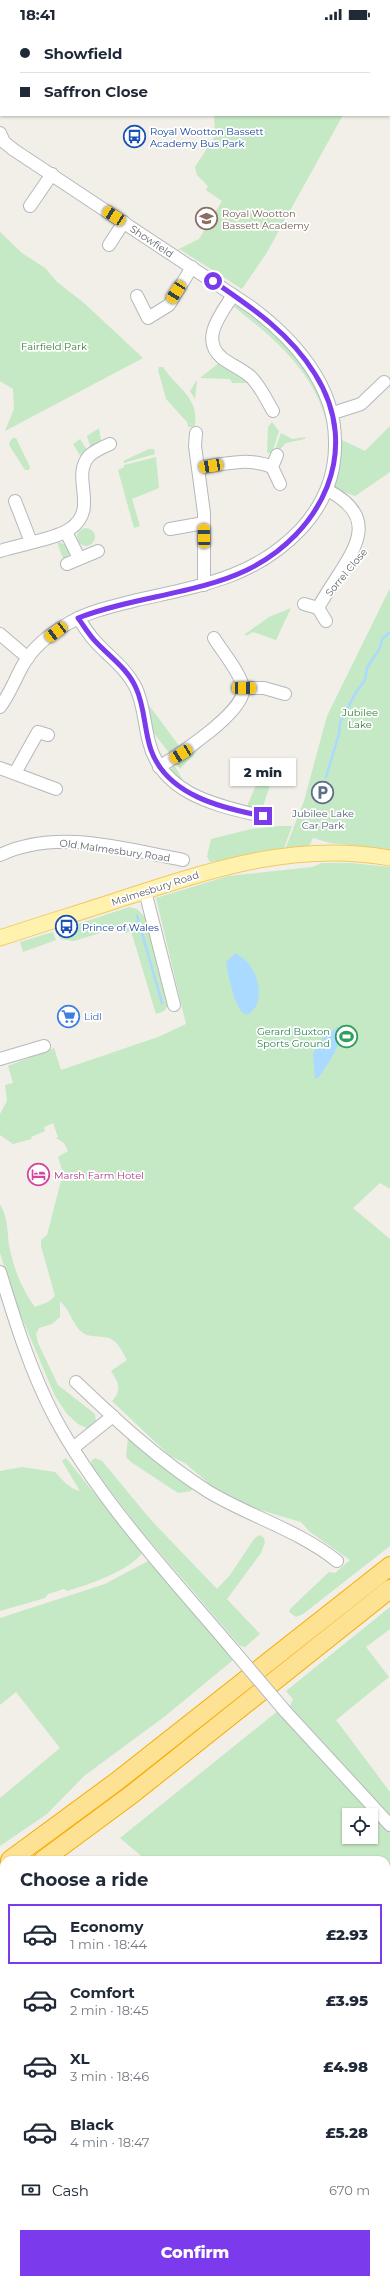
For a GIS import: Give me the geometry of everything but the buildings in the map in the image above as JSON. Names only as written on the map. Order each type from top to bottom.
[{"type":"highway","points":[[15,1856],[116,1782],[390,1566]]},
{"type":"highway","points":[[48,1856],[136,1790],[390,1589]]},
{"type":"main road","name":"Malmesbury Road","points":[[0,938],[145,891],[246,861],[313,854],[359,854],[390,858]]},
{"type":"street","name":"Showfield","points":[[0,133],[7,145],[192,267],[264,317],[292,345],[315,374],[333,413],[335,430],[335,460],[327,490],[307,523],[277,551],[246,570],[204,584],[123,603],[78,618],[46,639],[28,658],[0,707]]},
{"type":"street","points":[[30,206],[52,174]]},
{"type":"street","points":[[109,245],[124,222]]},
{"type":"street","points":[[137,296],[148,318],[163,310],[192,267]]},
{"type":"street","points":[[233,295],[214,326],[212,334],[214,347],[221,357],[254,381],[274,410]]},
{"type":"street","points":[[333,413],[361,404],[384,382]]},
{"type":"street","points":[[196,433],[204,523],[204,584]]},
{"type":"street","points":[[0,551],[66,532],[76,524],[84,511],[82,475],[84,464],[92,454],[110,444]]},
{"type":"street","points":[[277,455],[272,467],[280,484]]},
{"type":"street","points":[[198,468],[243,462],[255,462],[272,467]]},
{"type":"street","points":[[327,490],[354,501],[369,512]]},
{"type":"street","points":[[15,501],[31,542]]},
{"type":"street","points":[[170,529],[204,523]]},
{"type":"street","points":[[66,532],[79,558]]},
{"type":"street","name":"Sorrel Close","points":[[318,608],[330,588],[368,545]]},
{"type":"street","points":[[67,564],[79,558],[98,552]]},
{"type":"street","points":[[304,604],[318,608],[326,621]]},
{"type":"street","points":[[78,618],[95,640],[122,668],[136,688],[151,749],[159,767],[177,786],[217,804],[256,818]]},
{"type":"street","points":[[0,634],[28,658]]},
{"type":"street","points":[[159,767],[205,736],[237,703],[243,693],[244,688],[214,638]]},
{"type":"street","points":[[244,688],[264,688],[285,694]]},
{"type":"street","points":[[15,773],[38,732],[48,735]]},
{"type":"street","points":[[0,768],[56,789]]},
{"type":"street","name":"Old Malmesbury Road","points":[[0,855],[31,843],[58,840],[183,860]]},
{"type":"street","points":[[145,891],[174,1005]]},
{"type":"street","points":[[0,1059],[44,1046]]},
{"type":"street","points":[[0,1272],[31,1367],[54,1415],[73,1448],[142,1542],[285,1711],[390,1825]]},
{"type":"street","points":[[76,1382],[167,1462],[209,1492],[307,1539],[337,1561]]},
{"type":"street","points":[[73,1448],[113,1416]]},
{"type":"green space","points":[[214,116],[342,116],[266,254],[242,289],[181,250],[177,250],[199,239],[222,201],[206,190],[208,186],[197,175],[195,167],[215,136]]},
{"type":"green space","name":"Fairfield Park","points":[[0,232],[22,253],[45,268],[57,282],[84,303],[143,358],[5,431],[14,409],[13,389],[0,381]]},
{"type":"green space","points":[[233,306],[242,306],[247,309],[287,347],[299,361],[318,391],[324,408],[328,427],[322,407],[314,390],[303,373],[278,344]]},
{"type":"green space","points":[[219,363],[249,383],[232,383],[230,379],[200,378]]},
{"type":"green space","points":[[159,367],[163,367],[191,400],[194,408],[195,427],[188,427],[187,422],[166,399],[158,370]]},
{"type":"green space","points":[[197,381],[195,399],[190,391]]},
{"type":"green space","points":[[272,422],[279,431],[272,453],[267,453],[268,427]]},
{"type":"green space","points":[[390,426],[390,472],[355,496],[333,488],[342,440],[365,451]]},
{"type":"green space","points":[[99,428],[101,440],[91,449],[87,436]]},
{"type":"green space","points":[[281,433],[292,439],[305,437],[305,439],[286,443],[278,451],[275,450]]},
{"type":"green space","points":[[13,438],[16,438],[30,467],[29,470],[25,470],[9,445]]},
{"type":"green space","points":[[80,439],[88,452],[81,457],[73,444]]},
{"type":"green space","points":[[149,449],[154,449],[155,454],[124,463],[123,461]]},
{"type":"green space","points":[[156,457],[159,488],[132,499],[140,526],[134,528],[118,470],[124,467],[124,465]]},
{"type":"green space","points":[[82,528],[90,528],[95,533],[93,544],[90,546],[82,546],[77,541],[77,533]]},
{"type":"green space","points":[[57,542],[68,545],[70,553],[64,561]]},
{"type":"green space","name":"Jubilee Lake","points":[[390,588],[390,849],[330,843],[313,838],[308,848],[284,852],[304,801],[327,716]]},
{"type":"green space","points":[[291,608],[276,640],[253,632],[246,636],[245,634],[269,617]]},
{"type":"green space","points":[[148,704],[180,747],[170,754],[153,732]]},
{"type":"green space","points":[[200,745],[201,747],[180,769],[175,762]]},
{"type":"green space","points":[[173,763],[184,782],[183,784],[171,770]]},
{"type":"green space","points":[[265,764],[276,767],[262,809],[247,806]]},
{"type":"green space","points":[[292,826],[283,851],[210,862],[207,857],[211,839],[251,829]]},
{"type":"green space","points":[[322,863],[351,863],[390,867],[390,1189],[380,1183],[353,1208],[390,1239],[390,1546],[303,1614],[296,1617],[289,1612],[291,1608],[329,1572],[335,1573],[350,1560],[310,1532],[301,1522],[246,1506],[213,1487],[185,1463],[170,1456],[112,1401],[117,1393],[118,1386],[111,1371],[127,1360],[119,1346],[109,1338],[90,1336],[79,1330],[67,1309],[60,1301],[60,1317],[52,1324],[39,1328],[36,1334],[38,1343],[58,1385],[95,1414],[96,1421],[87,1428],[78,1424],[67,1414],[55,1396],[16,1304],[0,1253],[0,1204],[6,1219],[9,1245],[13,1262],[22,1286],[35,1307],[48,1302],[55,1296],[41,1246],[41,1240],[47,1235],[63,1173],[58,1157],[68,1151],[64,1143],[56,1138],[58,1137],[53,1123],[44,1127],[45,1131],[31,1137],[32,1139],[13,1144],[0,1135],[0,1114],[7,1101],[5,1085],[13,1083],[8,1066],[54,1048],[61,1070],[158,1037],[186,1024],[156,898],[228,876],[312,867]]},
{"type":"green space","points":[[129,907],[137,909],[146,918],[169,1004],[164,1011],[156,1014],[131,931],[125,933],[123,926],[74,941],[60,939],[57,931]]},
{"type":"green space","points":[[53,932],[56,940],[23,952],[20,942]]},
{"type":"green space","points":[[128,1438],[193,1488],[191,1491],[178,1493],[131,1462],[126,1457]]},
{"type":"green space","points":[[66,1458],[142,1553],[128,1566],[97,1581],[68,1591],[64,1589],[48,1594],[45,1598],[0,1611],[0,1471],[22,1467],[55,1472],[69,1486],[80,1491],[62,1461]]},
{"type":"green space","points":[[95,1458],[102,1461],[151,1520],[217,1589],[230,1575],[254,1539],[259,1535],[263,1537],[265,1542],[261,1553],[227,1599],[260,1634],[245,1647],[240,1646],[136,1525],[92,1466],[91,1461]]},
{"type":"green space","points":[[148,1561],[155,1567],[232,1656],[232,1661],[164,1717],[84,1776],[47,1814],[0,1846],[0,1798],[60,1748],[16,1692],[0,1705],[0,1618],[105,1584]]},
{"type":"green space","points":[[390,1607],[390,1629],[366,1647],[389,1677],[336,1720],[390,1792],[390,1816],[290,1706],[293,1699],[286,1691]]},
{"type":"green space","points":[[279,1710],[370,1808],[342,1808],[342,1844],[378,1844],[378,1817],[390,1830],[390,1856],[141,1856],[120,1838]]},
{"type":"water","points":[[236,953],[245,960],[252,969],[258,983],[259,990],[256,1005],[253,1011],[247,1015],[243,1013],[236,1002],[231,988],[227,968],[226,962]]},
{"type":"water","points":[[337,1027],[343,1028],[344,1030],[334,1054],[319,1077],[315,1079],[313,1054],[317,1044]]},
{"type":"waterway","points":[[326,777],[339,734],[340,723],[356,692],[365,680],[367,668],[380,648],[382,639],[390,632]]},
{"type":"waterway","points":[[137,916],[162,1003]]},
{"type":"place","name":"Royal Wootton Bassett Academy Bus Park","points":[[135,137]]},
{"type":"place","name":"Royal Wootton Bassett Academy","points":[[207,219]]},
{"type":"place","name":"Jubilee Lake Car Park","points":[[323,793]]},
{"type":"place","name":"Prince of Wales","points":[[67,927]]},
{"type":"place","name":"Lidl","points":[[69,1016]]},
{"type":"place","name":"Gerard Buxton Sports Ground","points":[[346,1037]]},
{"type":"place","name":"Marsh Farm Hotel","points":[[39,1175]]},
{"type":"route","points":[[213,281],[251,307],[279,330],[305,360],[322,386],[333,413],[336,445],[332,476],[327,490],[307,523],[293,538],[262,562],[232,576],[123,603],[101,609],[78,618],[95,640],[128,675],[136,688],[154,758],[166,777],[177,786],[207,801],[231,809],[263,816]]}]
